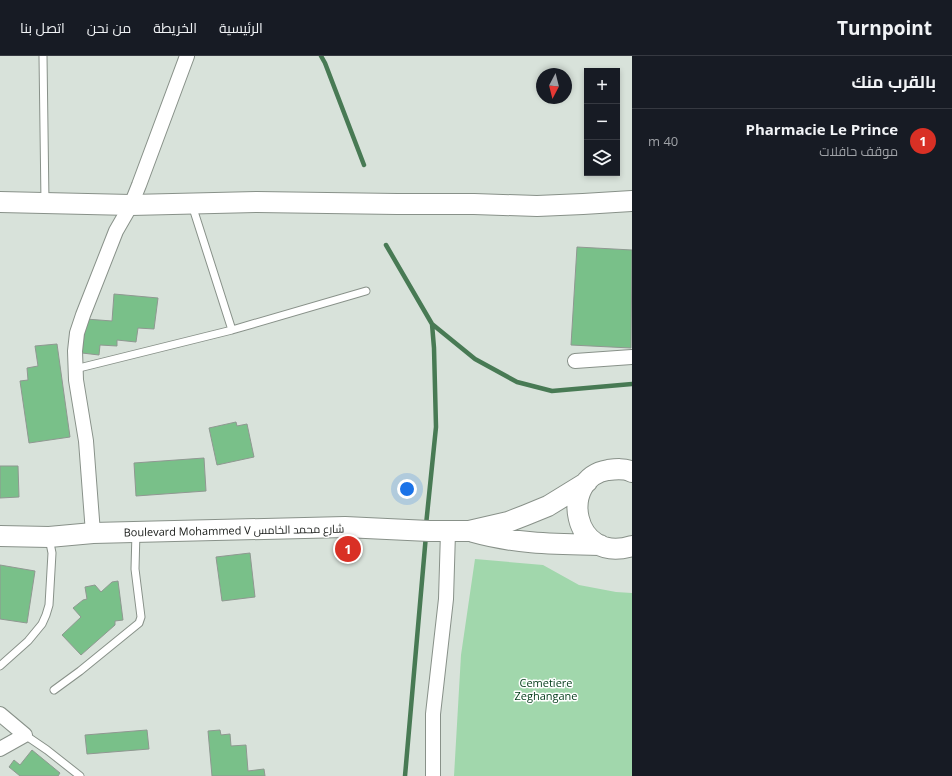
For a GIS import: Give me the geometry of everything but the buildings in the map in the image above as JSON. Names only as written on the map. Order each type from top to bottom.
[{"type":"main road","points":[[0,202],[131,205],[257,202],[538,206],[632,200]]},
{"type":"main road","points":[[605,470],[617,468],[632,472]]},
{"type":"main road","name":"Boulevard Mohammed V شارع محمد الخامس","points":[[0,536],[49,537],[93,533],[345,527],[382,530],[469,531],[508,522],[548,506],[605,470]]},
{"type":"main road","points":[[586,482],[580,493],[577,505],[578,517],[582,528],[590,538],[600,545]]},
{"type":"main road","name":"Boulevard Mohammed V شارع محمد الخامس","points":[[469,531],[494,538],[523,542],[600,545],[612,549],[630,548]]},
{"type":"street","points":[[93,533],[86,442],[75,369],[77,333],[116,231],[131,205],[187,56]]},
{"type":"street","points":[[575,361],[632,357]]},
{"type":"street","points":[[605,470],[632,460]]},
{"type":"street","points":[[433,776],[434,714],[446,599],[439,531]]},
{"type":"street","points":[[0,714],[25,735],[0,749]]},
{"type":"lane","points":[[43,56],[45,203]]},
{"type":"lane","points":[[192,203],[232,330]]},
{"type":"lane","points":[[75,369],[232,330],[366,291]]},
{"type":"lane","points":[[54,690],[139,623],[140,616],[135,569],[136,532]]},
{"type":"lane","points":[[0,666],[28,641],[42,624],[46,615],[49,605],[52,553],[49,537]]},
{"type":"lane","points":[[25,735],[80,776]]},
{"type":"green space","name":"Cemetiere Zeghangane","points":[[475,559],[543,565],[579,585],[616,592],[632,593],[632,776],[454,776],[461,655]]},
{"type":"waterway","points":[[321,56],[364,165]]},
{"type":"waterway","points":[[386,245],[432,324],[475,359],[517,382],[552,391],[632,384]]},
{"type":"waterway","points":[[426,525],[436,427],[432,324]]},
{"type":"waterway","points":[[405,776],[426,535]]},
{"type":"place","name":"Pharmacie Le Prince","points":[[348,549]]}]
